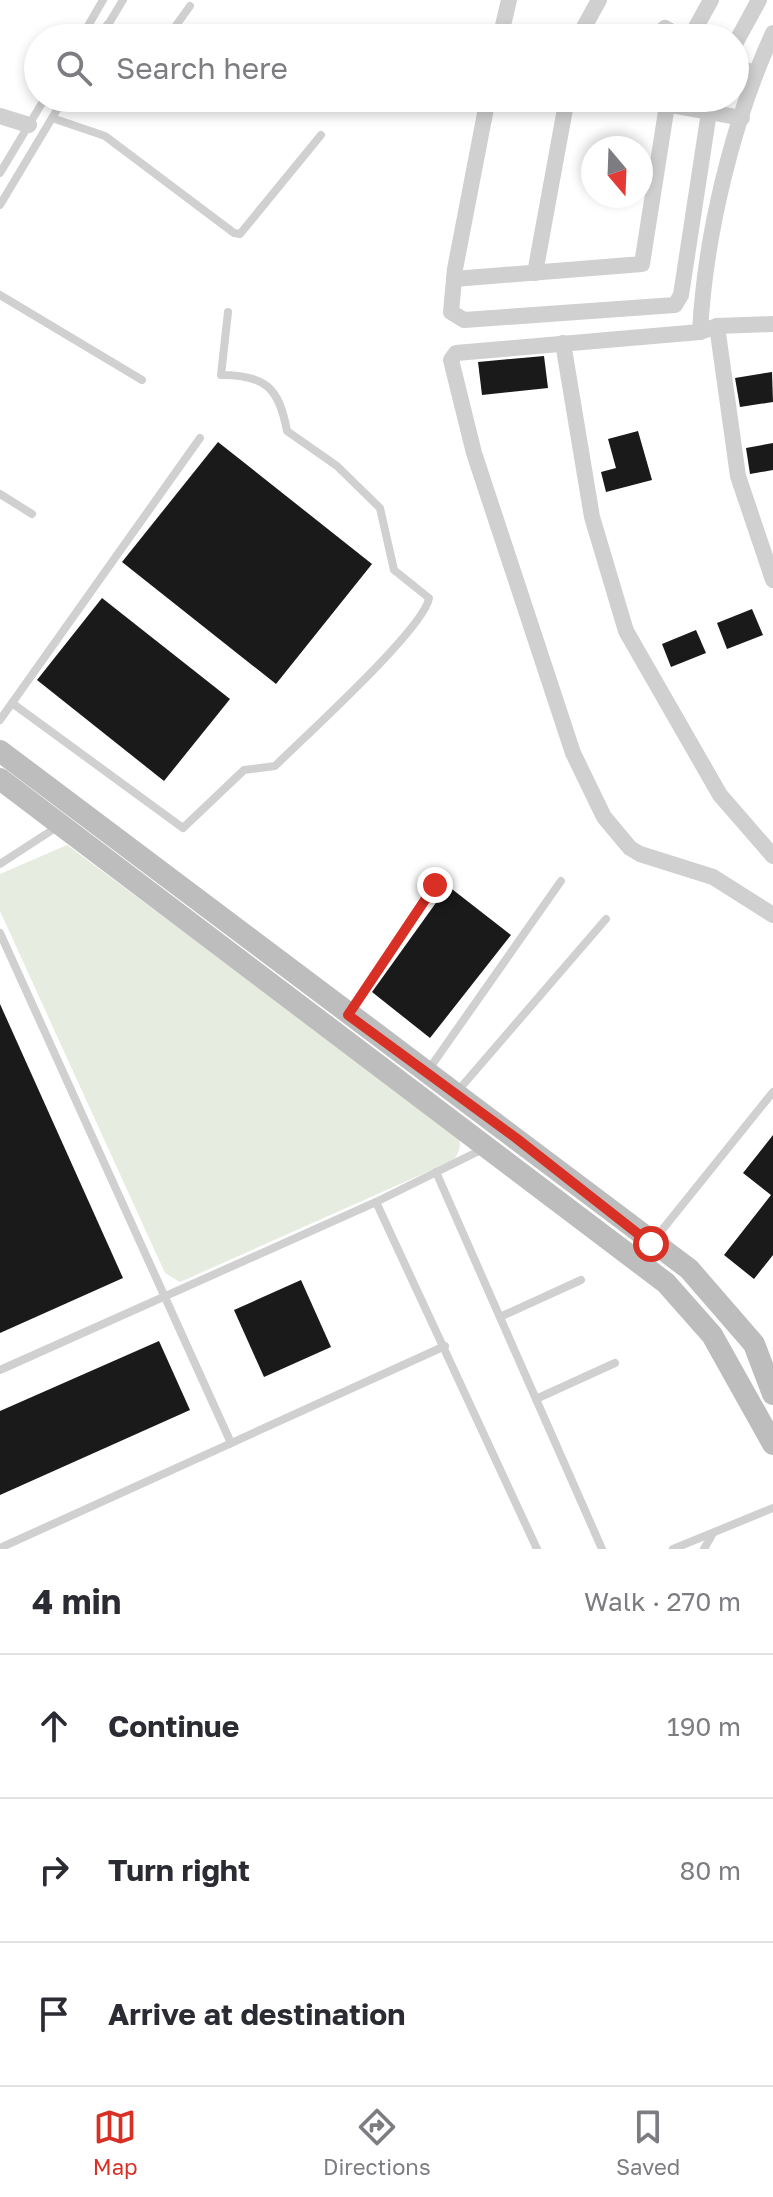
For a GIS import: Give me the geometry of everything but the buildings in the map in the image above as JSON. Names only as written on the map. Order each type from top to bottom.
[{"type":"street","points":[[503,24],[509,0]]},
{"type":"street","points":[[586,24],[599,0]]},
{"type":"street","points":[[696,24],[711,0]]},
{"type":"street","points":[[746,24],[759,0]]},
{"type":"street","points":[[749,92],[773,33]]},
{"type":"street","points":[[749,71],[754,74]]},
{"type":"street","points":[[485,112],[454,279],[451,312],[464,320],[675,305],[681,295],[698,112]]},
{"type":"street","points":[[535,273],[564,112]]},
{"type":"street","points":[[454,279],[642,264],[666,112]]},
{"type":"street","points":[[720,112],[742,118]]},
{"type":"street","points":[[700,332],[719,206],[744,112]]},
{"type":"street","points":[[0,116],[29,125]]},
{"type":"street","points":[[773,324],[717,326],[700,332],[456,353],[451,360],[474,453],[573,753],[604,817],[630,848],[713,877],[773,915]]},
{"type":"street","points":[[717,326],[738,476],[773,580]]},
{"type":"street","points":[[563,343],[592,517],[626,631],[720,795],[773,856]]},
{"type":"street","points":[[0,751],[487,1147],[666,1283],[712,1335],[773,1444]]},
{"type":"street","points":[[0,779],[61,825],[244,950],[396,1041],[427,1073],[651,1244],[689,1269],[728,1310],[754,1344],[773,1394]]},
{"type":"lane","points":[[89,24],[103,0]]},
{"type":"lane","points":[[108,24],[123,0]]},
{"type":"lane","points":[[177,24],[190,6]]},
{"type":"lane","points":[[0,173],[37,112]]},
{"type":"lane","points":[[0,205],[56,112]]},
{"type":"lane","points":[[52,118],[105,136],[234,233],[240,234],[321,135]]},
{"type":"lane","points":[[0,295],[142,380]]},
{"type":"lane","points":[[12,703],[183,828],[244,770],[275,766],[407,634],[428,606],[429,598],[394,570],[380,508],[337,466],[287,431],[281,402],[267,385],[256,378],[221,375],[228,312]]},
{"type":"lane","points":[[0,720],[200,438]]},
{"type":"lane","points":[[0,494],[32,514]]},
{"type":"lane","points":[[0,864],[61,825]]},
{"type":"lane","points":[[427,1073],[561,881]]},
{"type":"lane","points":[[348,1015],[435,885]]},
{"type":"lane","points":[[455,1094],[606,919]]},
{"type":"lane","points":[[0,933],[231,1443]]},
{"type":"lane","points":[[651,1244],[773,1092]]},
{"type":"lane","points":[[0,1370],[376,1202],[487,1147]]},
{"type":"lane","points":[[436,1172],[602,1549]]},
{"type":"lane","points":[[376,1202],[537,1549]]},
{"type":"lane","points":[[500,1317],[581,1280]]},
{"type":"lane","points":[[0,1548],[445,1346]]},
{"type":"lane","points":[[536,1399],[615,1363]]},
{"type":"lane","points":[[673,1549],[773,1508]]},
{"type":"lane","points":[[704,1549],[713,1532]]},
{"type":"shaded area","points":[[67,845],[454,1132],[460,1146],[454,1160],[180,1282],[165,1273],[0,911],[0,874]]},
{"type":"route","points":[[435,885],[348,1015],[516,1138],[651,1244]]}]
